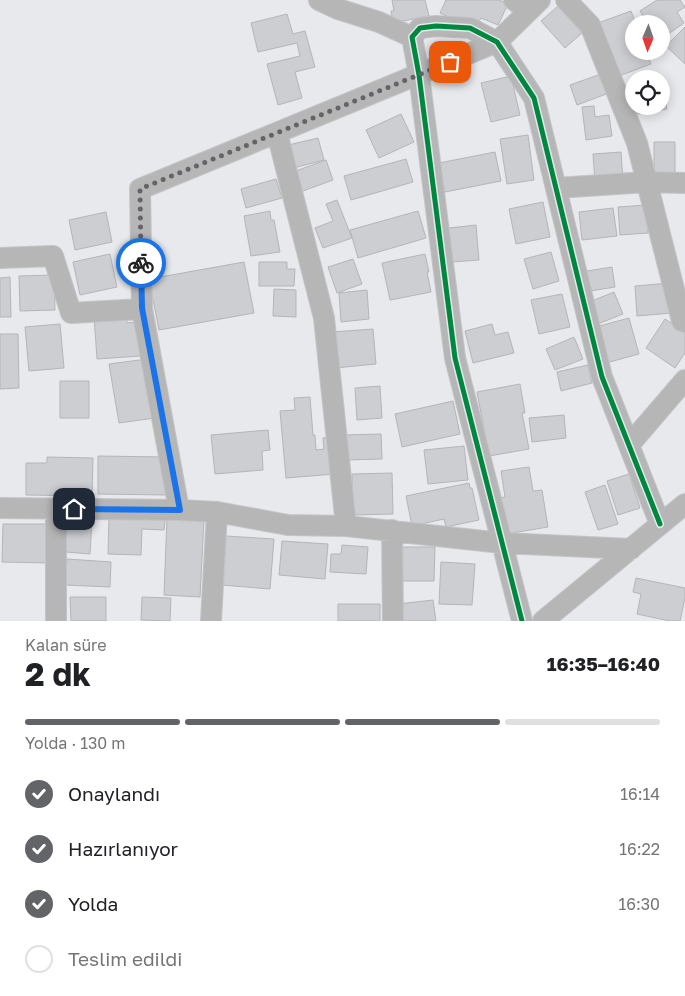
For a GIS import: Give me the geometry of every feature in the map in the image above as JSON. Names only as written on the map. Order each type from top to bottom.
[{"type":"street","points":[[319,0],[338,9],[379,22],[412,36]]},
{"type":"street","points":[[566,0],[590,25],[637,143],[682,321],[685,322]]},
{"type":"street","points":[[180,510],[142,308],[140,189],[497,42],[526,3]]},
{"type":"street","points":[[412,36],[420,28],[436,26],[470,28],[497,42],[534,98],[602,377],[660,524]]},
{"type":"street","points":[[412,36],[419,75],[455,358],[522,621]]},
{"type":"street","points":[[277,133],[324,318],[346,526]]},
{"type":"street","points":[[556,188],[647,182],[685,183]]},
{"type":"street","points":[[0,258],[54,256],[70,313],[142,308]]},
{"type":"street","points":[[628,445],[685,380]]},
{"type":"street","points":[[543,621],[685,504]]},
{"type":"street","points":[[0,508],[217,512],[288,525],[346,526],[502,543],[630,548]]},
{"type":"street","points":[[56,509],[56,621]]},
{"type":"street","points":[[211,621],[217,512]]},
{"type":"street","points":[[392,530],[393,621]]},
{"type":"building","points":[[392,0],[425,0],[429,16],[393,23],[391,11],[394,11]]},
{"type":"building","points":[[446,0],[499,0],[508,4],[498,25],[481,18],[475,29],[440,13]]},
{"type":"building","points":[[657,0],[680,0],[685,7],[677,12],[684,23],[670,33],[670,15],[642,15],[640,11]]},
{"type":"building","points":[[558,6],[582,33],[565,48],[541,21]]},
{"type":"building","points":[[631,11],[633,15],[625,15],[625,60],[649,60],[651,64],[635,70],[625,70],[625,74],[619,76],[598,23]]},
{"type":"building","points":[[287,14],[293,34],[305,31],[315,67],[295,72],[302,98],[278,105],[267,64],[300,56],[297,43],[258,52],[251,23]]},
{"type":"building","points":[[685,27],[685,64],[670,50],[670,42]]},
{"type":"building","points":[[601,74],[609,93],[577,105],[570,85]]},
{"type":"building","points":[[511,76],[520,115],[491,122],[481,83]]},
{"type":"building","points":[[594,106],[595,117],[609,115],[612,136],[586,140],[582,107]]},
{"type":"building","points":[[401,114],[414,142],[379,158],[366,130]]},
{"type":"building","points":[[528,135],[534,180],[507,184],[500,139]]},
{"type":"building","points":[[318,138],[324,160],[290,169],[284,146]]},
{"type":"building","points":[[654,142],[675,142],[675,176],[649,176],[649,166],[654,166]]},
{"type":"building","points":[[495,152],[501,181],[445,192],[439,163]]},
{"type":"building","points":[[621,152],[623,180],[595,182],[593,154]]},
{"type":"building","points":[[406,159],[413,182],[351,200],[344,176]]},
{"type":"building","points":[[326,160],[333,180],[300,192],[293,172]]},
{"type":"building","points":[[276,179],[282,198],[246,208],[241,189]]},
{"type":"building","points":[[337,200],[352,238],[323,248],[315,228],[333,221],[326,204]]},
{"type":"building","points":[[543,202],[550,237],[516,244],[509,209]]},
{"type":"building","points":[[646,205],[648,233],[620,235],[618,207]]},
{"type":"building","points":[[613,208],[617,236],[582,240],[579,212]]},
{"type":"building","points":[[270,211],[271,220],[274,220],[280,252],[251,256],[244,216]]},
{"type":"building","points":[[418,211],[426,238],[358,258],[350,230]]},
{"type":"building","points":[[106,212],[112,242],[75,250],[69,220]]},
{"type":"building","points":[[476,225],[479,260],[452,262],[449,228]]},
{"type":"building","points":[[551,252],[559,281],[533,289],[524,259]]},
{"type":"building","points":[[110,254],[117,287],[80,295],[73,262]]},
{"type":"building","points":[[425,254],[431,292],[390,300],[382,263]]},
{"type":"building","points":[[353,259],[362,284],[337,293],[328,267]]},
{"type":"building","points":[[244,262],[254,313],[159,330],[149,279]]},
{"type":"building","points":[[259,262],[287,262],[287,269],[295,269],[294,286],[259,286]]},
{"type":"building","points":[[612,267],[615,287],[584,292],[581,272]]},
{"type":"building","points":[[54,275],[55,310],[20,311],[19,276]]},
{"type":"building","points":[[10,277],[11,317],[0,317],[0,278]]},
{"type":"building","points":[[670,283],[672,313],[637,316],[635,286]]},
{"type":"building","points":[[274,289],[296,290],[296,317],[273,316]]},
{"type":"building","points":[[367,290],[369,319],[341,322],[339,293]]},
{"type":"building","points":[[614,292],[623,314],[595,325],[587,303]]},
{"type":"building","points":[[562,294],[570,327],[539,334],[531,300]]},
{"type":"building","points":[[126,314],[127,323],[138,322],[140,356],[97,359],[94,316]]},
{"type":"building","points":[[629,318],[639,354],[606,363],[596,327]]},
{"type":"building","points":[[665,319],[685,332],[685,353],[675,368],[646,348]]},
{"type":"building","points":[[60,324],[64,368],[29,371],[25,327]]},
{"type":"building","points":[[492,324],[495,335],[508,332],[514,353],[473,363],[465,331]]},
{"type":"building","points":[[373,329],[376,364],[335,368],[332,332]]},
{"type":"building","points":[[0,334],[18,334],[19,388],[0,389]]},
{"type":"building","points":[[574,337],[583,359],[555,370],[546,349]]},
{"type":"building","points":[[147,359],[155,418],[119,423],[109,364]]},
{"type":"building","points":[[588,365],[592,383],[561,391],[557,372]]},
{"type":"building","points":[[60,381],[89,381],[89,418],[60,418]]},
{"type":"building","points":[[520,384],[525,413],[522,413],[529,449],[489,456],[477,392]]},
{"type":"building","points":[[380,386],[382,418],[357,420],[355,388]]},
{"type":"building","points":[[310,397],[316,450],[324,449],[323,438],[332,437],[335,474],[286,478],[280,411],[295,410],[294,398]]},
{"type":"building","points":[[453,401],[460,434],[402,447],[395,414]]},
{"type":"building","points":[[564,415],[566,438],[532,442],[529,418]]},
{"type":"building","points":[[268,430],[270,450],[262,451],[263,470],[215,474],[211,435]]},
{"type":"building","points":[[381,434],[382,459],[345,460],[344,435]]},
{"type":"building","points":[[464,446],[468,480],[428,484],[424,450]]},
{"type":"building","points":[[98,456],[166,457],[166,495],[98,494]]},
{"type":"building","points":[[47,457],[93,458],[92,496],[26,495],[26,463],[47,463]]},
{"type":"building","points":[[529,467],[533,491],[542,490],[548,527],[506,534],[500,498],[505,497],[501,471]]},
{"type":"building","points":[[392,473],[393,514],[353,515],[352,474]]},
{"type":"building","points":[[629,474],[640,508],[618,515],[607,481]]},
{"type":"building","points":[[469,483],[470,488],[472,488],[479,520],[446,527],[444,519],[412,526],[406,496]]},
{"type":"building","points":[[605,485],[618,524],[598,530],[585,492]]},
{"type":"building","points":[[167,517],[204,519],[200,597],[164,595]]},
{"type":"building","points":[[109,518],[165,520],[164,530],[142,529],[141,555],[108,554]]},
{"type":"building","points":[[67,519],[92,520],[90,554],[66,552]]},
{"type":"building","points":[[3,524],[51,524],[50,563],[2,562]]},
{"type":"building","points":[[226,536],[274,539],[270,589],[222,585]]},
{"type":"building","points":[[282,541],[328,544],[325,579],[279,575]]},
{"type":"building","points":[[342,545],[368,547],[366,574],[330,572],[331,554],[341,554]]},
{"type":"building","points":[[400,547],[435,547],[434,581],[401,581]]},
{"type":"building","points":[[67,559],[111,562],[110,587],[65,585]]},
{"type":"building","points":[[441,562],[475,564],[472,605],[439,604]]},
{"type":"building","points":[[636,578],[685,588],[680,621],[670,621],[637,614],[641,594],[633,592]]},
{"type":"building","points":[[70,597],[106,597],[106,621],[71,621]]},
{"type":"building","points":[[142,597],[171,598],[170,621],[141,620]]},
{"type":"building","points":[[433,600],[436,621],[401,621],[398,604]]},
{"type":"building","points":[[338,604],[380,604],[380,621],[338,621]]},
{"type":"cycle path","points":[[522,621],[455,358],[419,75],[412,37],[420,28],[436,26],[470,28],[497,42],[534,98],[602,377],[660,524]]},
{"type":"way so far","points":[[141,263],[140,189],[450,62]]},
{"type":"route","points":[[74,509],[180,510],[142,308],[141,263]]}]
